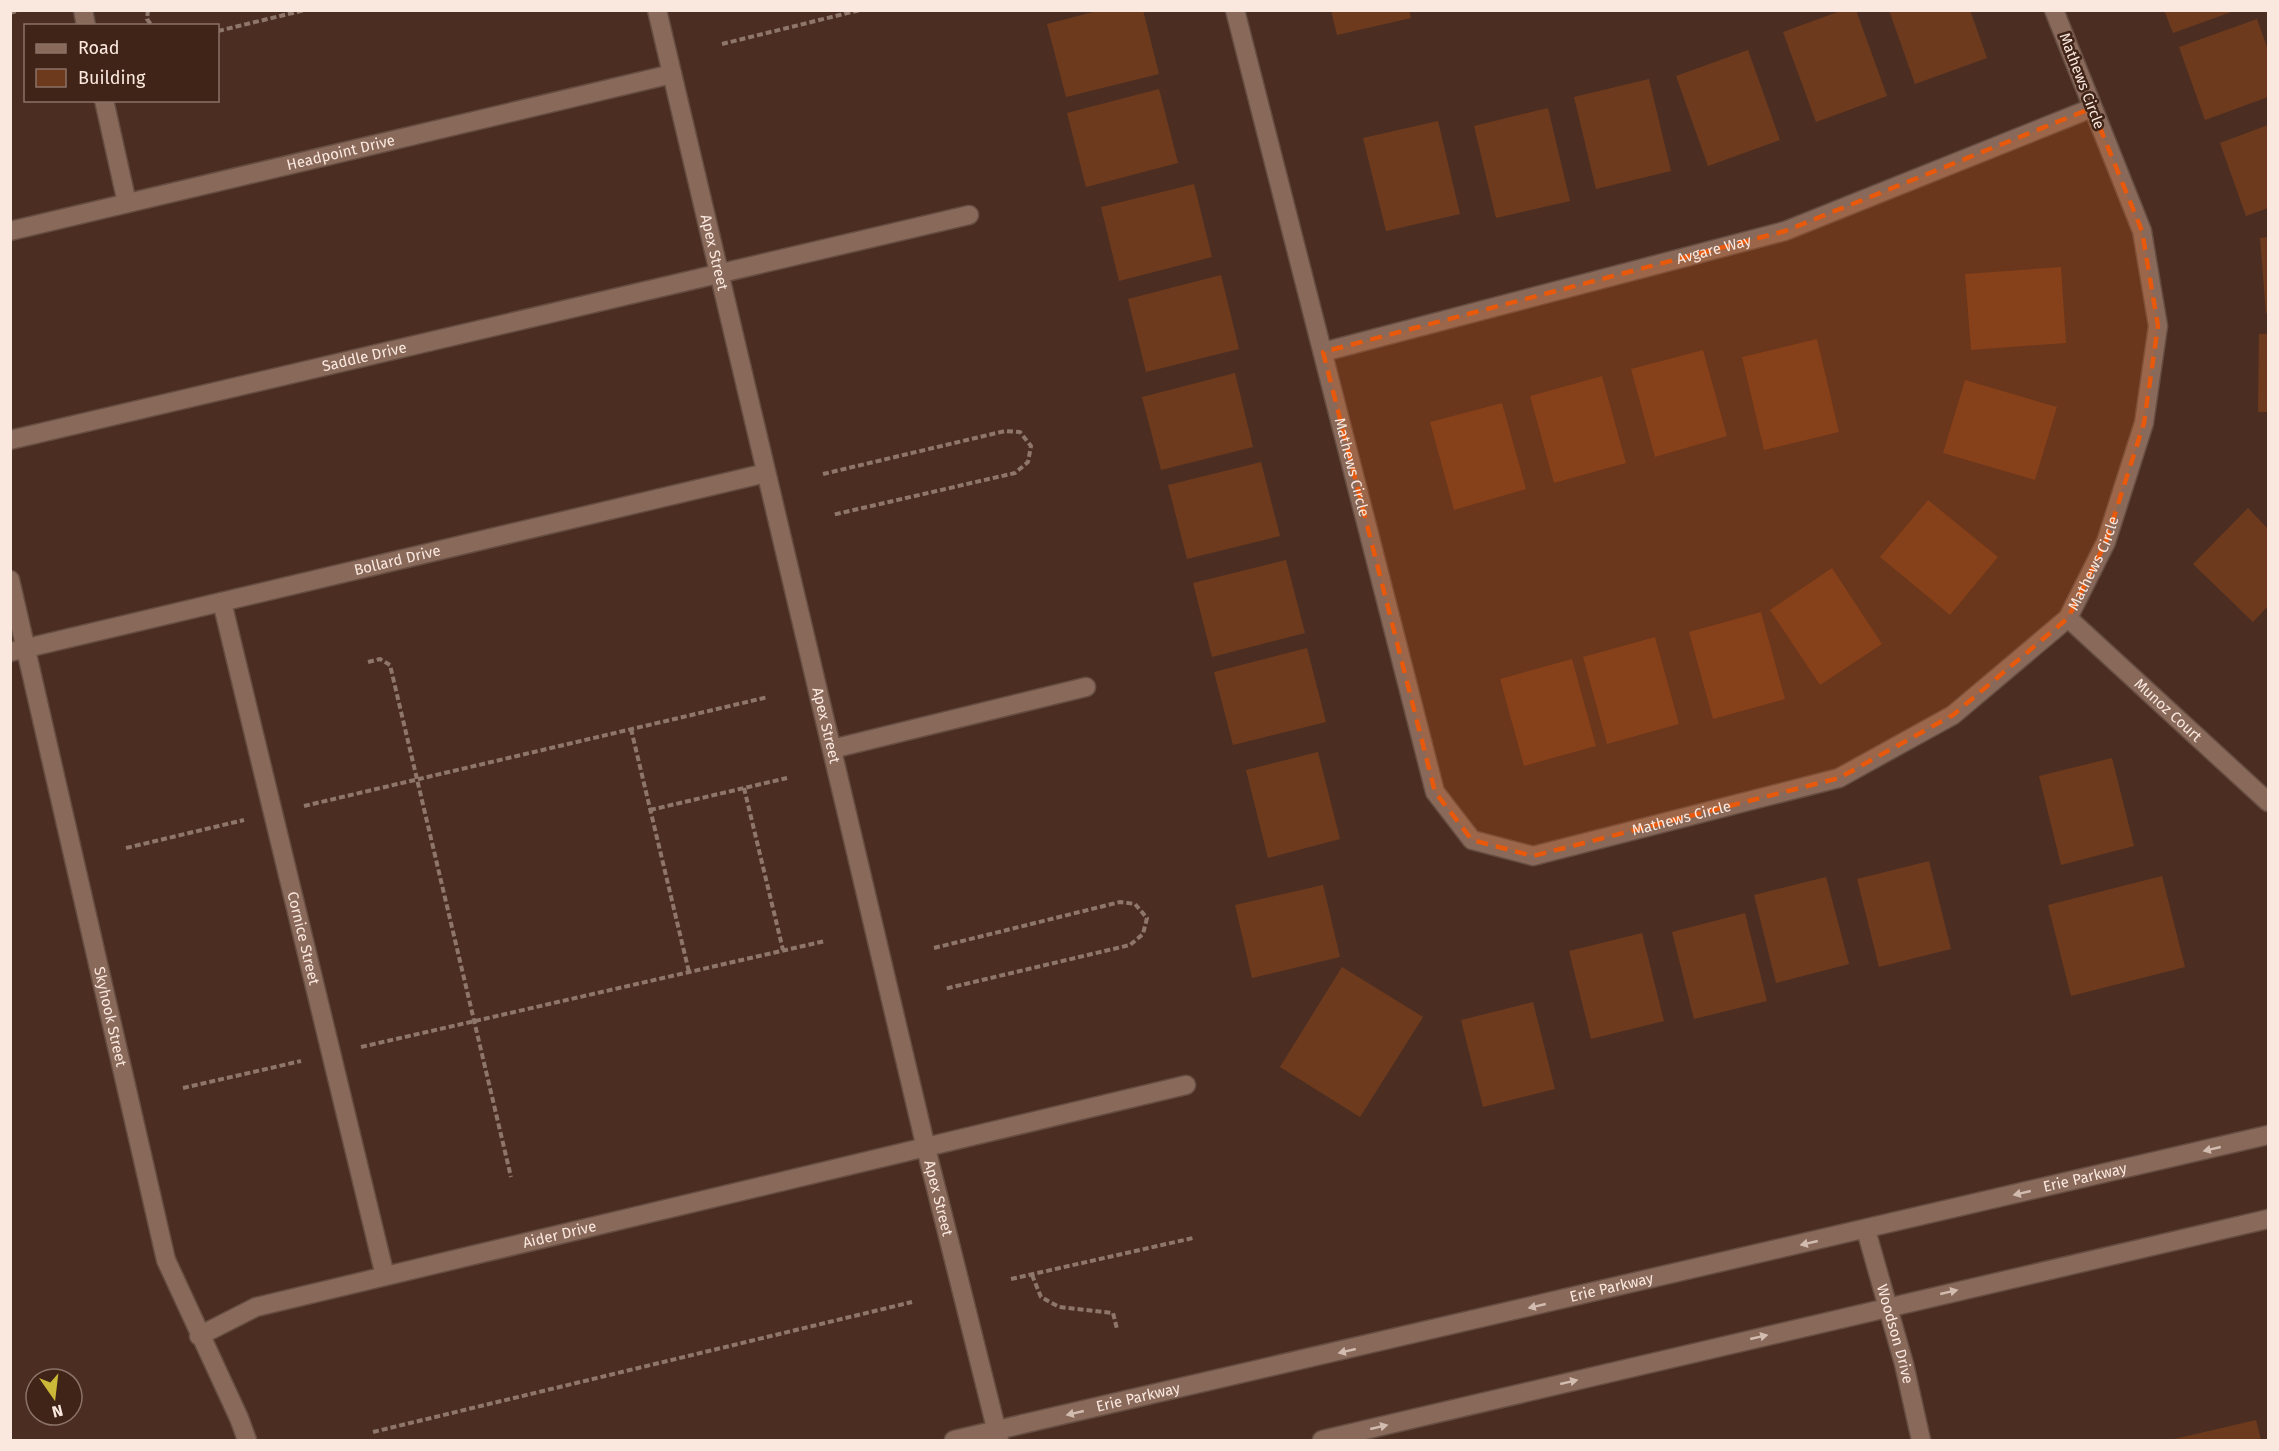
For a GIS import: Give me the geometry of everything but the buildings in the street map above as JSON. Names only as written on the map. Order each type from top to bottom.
[{"type":"street","name":"Apex Street","points":[[657,10],[926,1148],[998,1436]]},
{"type":"street","name":"Mathews Circle","points":[[1235,10],[1434,792],[1472,840],[1533,856],[1839,778],[1953,715],[2068,618],[2106,542],[2144,423],[2158,326],[2142,231],[2054,10]]},
{"type":"street","name":"Headpoint Drive","points":[[10,231],[672,74]]},
{"type":"street","points":[[104,102],[127,203]]},
{"type":"street","name":"Avgare Way","points":[[1323,352],[1785,231],[2092,108]]},
{"type":"street","name":"Saddle Drive","points":[[10,440],[969,215]]},
{"type":"street","name":"Bollard Drive","points":[[18,650],[766,473]]},
{"type":"street","name":"Skyhook Street","points":[[10,580],[18,650],[166,1260],[247,1440]]},
{"type":"street","name":"Cornice Street","points":[[222,602],[385,1276]]},
{"type":"street","name":"Munoz Court","points":[[2068,618],[2268,802]]},
{"type":"street","points":[[832,749],[1086,687]]},
{"type":"street","name":"Aider Drive","points":[[200,1336],[256,1307],[1186,1085]]},
{"type":"street","name":"Erie Parkway","points":[[954,1440],[998,1436],[2268,1135]]},
{"type":"street","points":[[1322,1440],[2268,1219]]},
{"type":"street","name":"Woodson Drive","points":[[1866,1230],[1888,1306],[1921,1440]]},
{"type":"path","points":[[10,13],[20,10]]},
{"type":"path","points":[[148,10],[147,19],[151,24]]},
{"type":"path","points":[[219,31],[305,10]]},
{"type":"path","points":[[722,44],[860,10]]},
{"type":"path","points":[[823,474],[1005,431],[1020,432],[1031,446],[1028,462],[1015,473],[832,515]]},
{"type":"path","points":[[368,662],[380,659],[390,665],[511,1177]]},
{"type":"path","points":[[126,848],[768,697]]},
{"type":"path","points":[[631,729],[689,972]]},
{"type":"path","points":[[650,810],[787,778]]},
{"type":"path","points":[[744,788],[783,950]]},
{"type":"path","points":[[934,948],[1119,902],[1135,904],[1147,918],[1143,934],[1130,945],[944,989]]},
{"type":"path","points":[[183,1088],[825,941]]},
{"type":"path","points":[[1011,1280],[1193,1238]]},
{"type":"path","points":[[1032,1275],[1041,1297],[1059,1307],[1113,1314],[1117,1329]]},
{"type":"path","points":[[373,1432],[912,1302]]},
{"type":"highlighted area","points":[[2092,108],[2142,231],[2158,326],[2144,423],[2106,542],[2068,618],[1953,715],[1839,778],[1533,856],[1472,840],[1435,792],[1323,352],[1785,231]]}]
